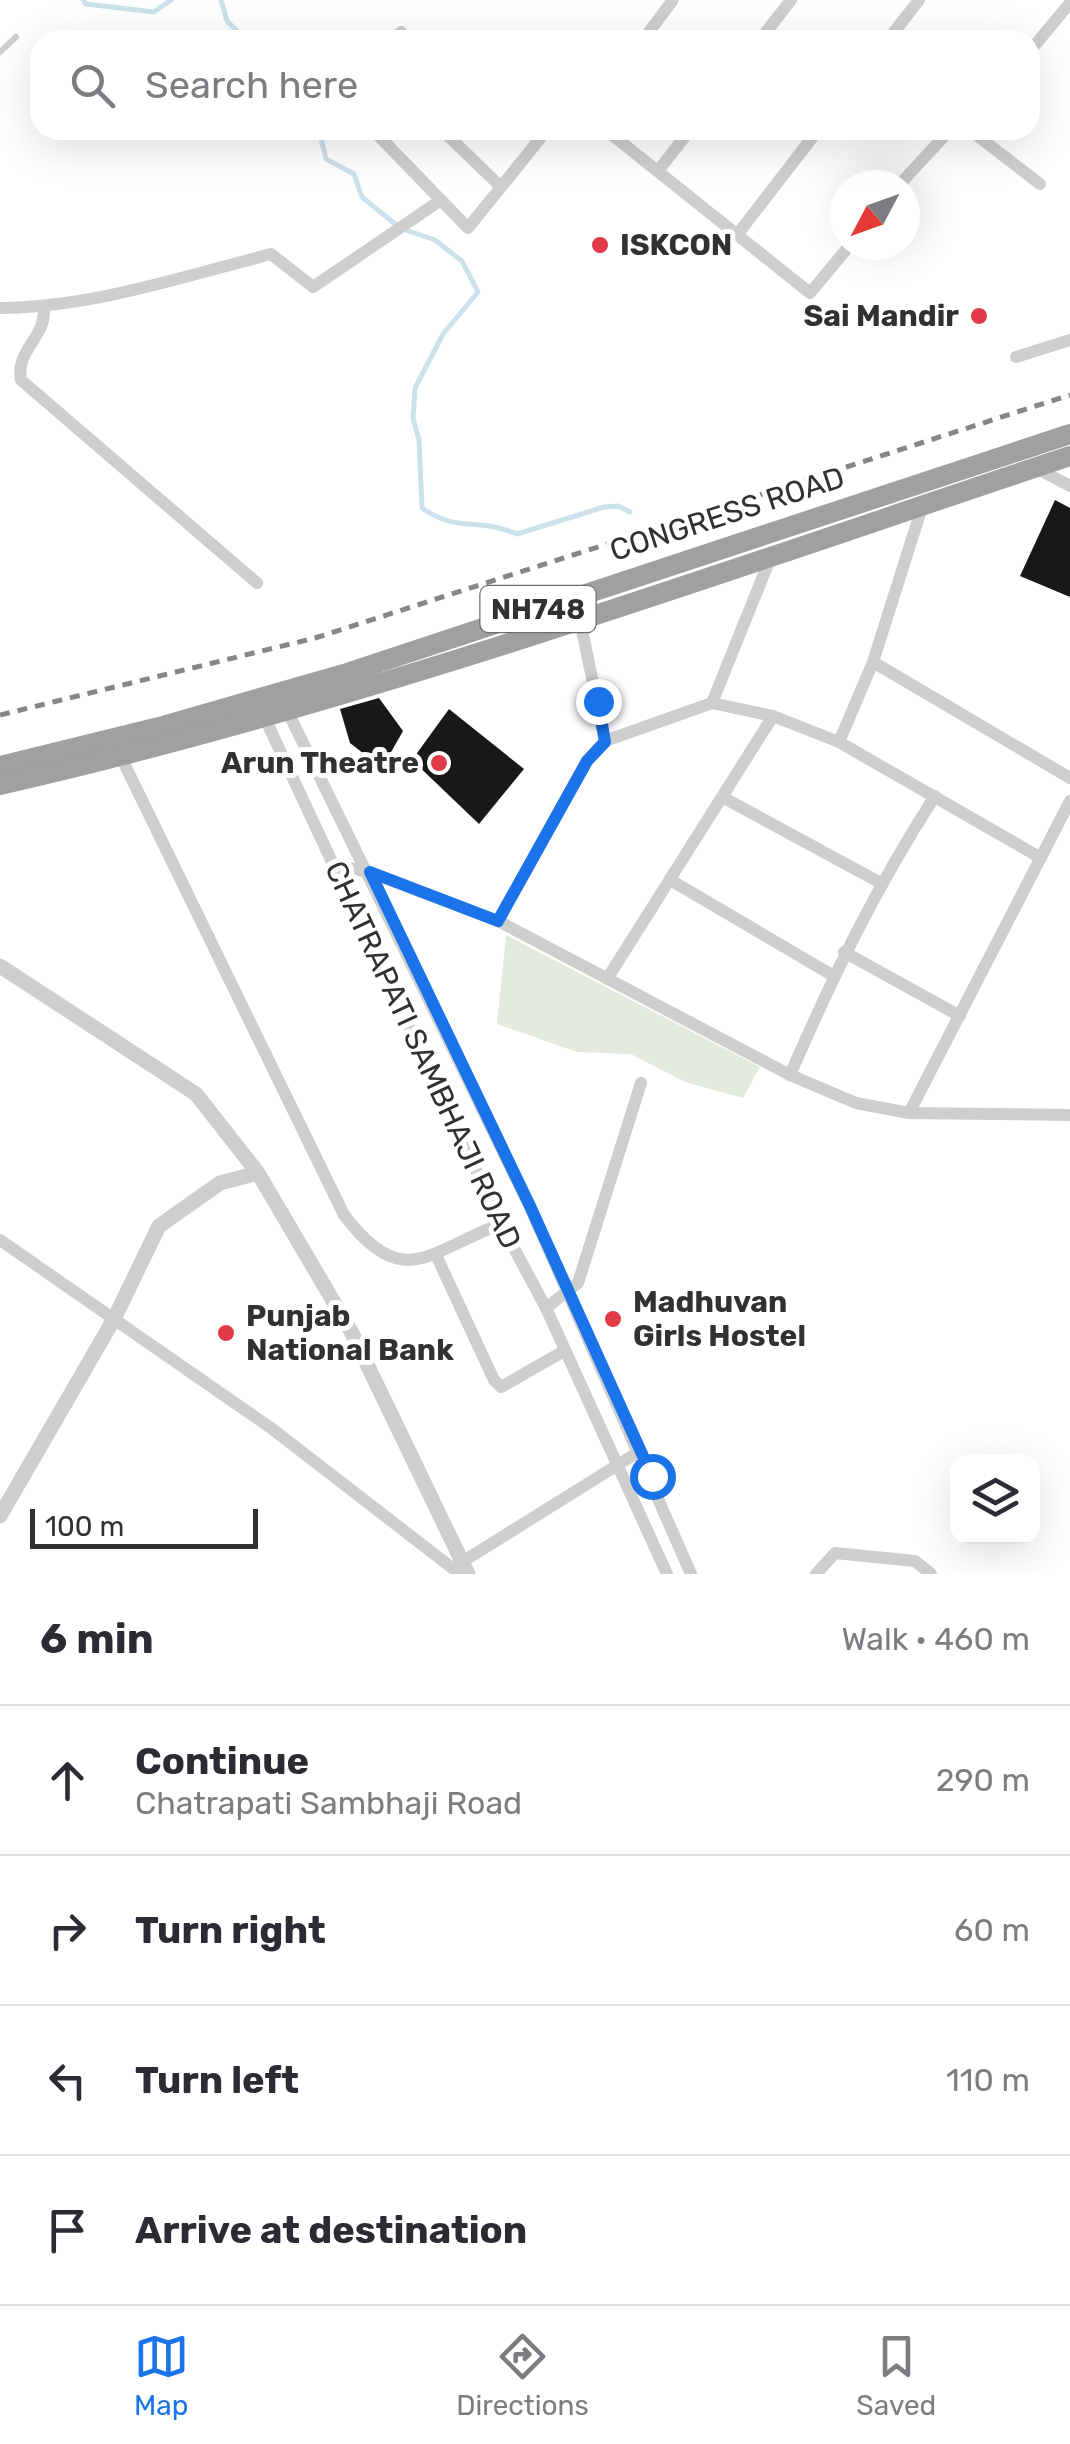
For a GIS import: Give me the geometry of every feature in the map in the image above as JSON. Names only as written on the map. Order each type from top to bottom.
[{"type":"highway","name":"CONGRESS ROAD","points":[[0,766],[279,692],[1070,434]]},
{"type":"highway","name":"CONGRESS ROAD","points":[[0,785],[288,713],[770,559],[1070,456]]},
{"type":"street","points":[[650,30],[672,0]]},
{"type":"street","points":[[768,30],[790,0]]},
{"type":"street","points":[[896,30],[919,0]]},
{"type":"street","points":[[1040,39],[1070,3]]},
{"type":"street","points":[[383,140],[468,228],[539,140]]},
{"type":"street","points":[[452,140],[501,187]]},
{"type":"street","points":[[618,140],[810,293],[838,260]]},
{"type":"street","points":[[658,172],[682,140]]},
{"type":"street","points":[[737,234],[810,140]]},
{"type":"street","points":[[914,170],[941,140]]},
{"type":"street","points":[[983,140],[1040,184]]},
{"type":"street","points":[[0,308],[44,308],[271,254],[313,287],[441,200]]},
{"type":"street","points":[[44,308],[38,336],[21,358],[21,380],[257,584]]},
{"type":"street","points":[[1016,357],[1070,340]]},
{"type":"street","points":[[1036,468],[1070,486]]},
{"type":"street","points":[[839,742],[874,662],[924,504],[922,482]]},
{"type":"street","points":[[712,703],[770,559]]},
{"type":"street","points":[[580,620],[605,742]]},
{"type":"street","points":[[874,662],[1070,778]]},
{"type":"street","name":"CHATRAPATI SAMBHAJI ROAD","points":[[279,692],[370,872],[569,1294],[691,1574]]},
{"type":"street","name":"CHATRAPATI SAMBHAJI ROAD","points":[[256,698],[501,1224],[546,1308],[667,1574]]},
{"type":"street","points":[[498,921],[587,761],[605,742],[712,703],[774,716],[839,742],[1041,858]]},
{"type":"street","points":[[607,979],[774,716]]},
{"type":"street","points":[[121,757],[344,1215],[367,1245],[406,1261],[436,1255],[464,1238],[501,1224]]},
{"type":"street","points":[[790,1075],[832,975],[879,882],[934,796]]},
{"type":"street","points":[[724,798],[879,882]]},
{"type":"street","points":[[909,1113],[1070,801]]},
{"type":"street","points":[[332,865],[370,872],[498,921],[790,1075],[856,1103],[909,1113],[1070,1115]]},
{"type":"street","points":[[672,881],[832,975]]},
{"type":"street","points":[[844,952],[960,1016]]},
{"type":"street","points":[[0,966],[196,1094],[258,1173],[352,1333],[463,1570]]},
{"type":"street","points":[[546,1308],[569,1294],[582,1274],[641,1083]]},
{"type":"street","points":[[0,1516],[114,1319],[158,1226],[220,1183],[258,1173]]},
{"type":"street","points":[[0,1240],[271,1428],[463,1570]]},
{"type":"street","points":[[436,1255],[494,1380],[501,1387],[564,1351]]},
{"type":"street","points":[[463,1570],[640,1451]]},
{"type":"street","points":[[816,1574],[835,1553],[915,1561],[930,1574]]},
{"type":"lane","points":[[0,52],[16,37]]},
{"type":"shaded area","points":[[506,935],[760,1067],[743,1098],[685,1082],[631,1054],[577,1052],[497,1024]]},
{"type":"building","points":[[1055,500],[1070,508],[1070,597],[1020,576]]},
{"type":"building","points":[[379,698],[403,731],[382,768],[350,743],[340,709]]},
{"type":"building","points":[[449,709],[524,769],[479,824],[412,760]]},
{"type":"waterway","points":[[83,0],[86,4],[154,12],[171,0]]},
{"type":"waterway","points":[[221,0],[227,21],[236,30]]},
{"type":"waterway","points":[[321,140],[326,159],[354,174],[362,197],[400,228],[435,240],[462,261],[478,292],[443,334],[415,388],[413,418],[419,440],[422,508],[457,523],[517,534],[604,507],[618,506],[630,512]]},
{"type":"railway","points":[[0,715],[315,638],[1070,395]]},
{"type":"place","name":"ISKCON","points":[[600,245]]},
{"type":"place","name":"Sai Mandir","points":[[979,316]]},
{"type":"place","name":"Arun Theatre","points":[[439,763]]},
{"type":"place","name":"Madhuvan Girls Hostel","points":[[613,1319]]},
{"type":"place","name":"Punjab National Bank","points":[[226,1333]]},
{"type":"route","points":[[598,701],[605,742],[587,761],[498,921],[370,872],[530,1206],[652,1476]]}]
